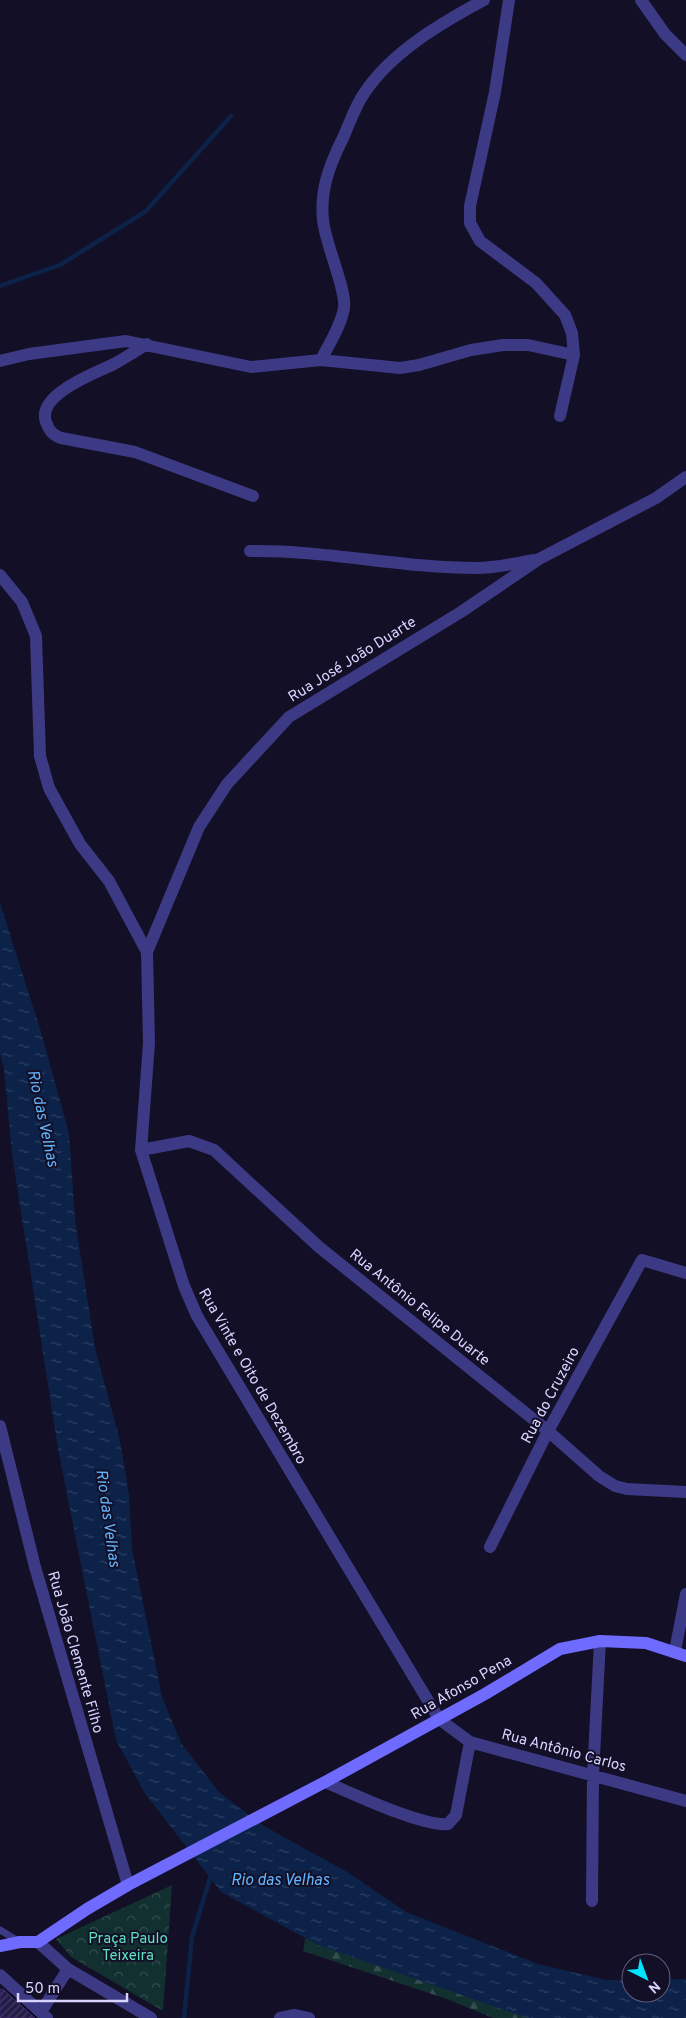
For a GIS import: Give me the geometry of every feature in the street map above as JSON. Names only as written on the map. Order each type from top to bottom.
[{"type":"main road","name":"Rua Afonso Pena","points":[[38,1942],[87,1909],[128,1885],[325,1782],[439,1719],[548,1654],[571,1646],[600,1641],[646,1643],[681,1654]]},
{"type":"main road","points":[[0,1946],[20,1942],[38,1942]]},
{"type":"street","points":[[321,360],[344,308],[343,294],[327,245],[322,203],[327,174],[340,144],[365,92],[393,60],[432,31],[484,0]]},
{"type":"street","points":[[509,0],[496,92],[470,206],[470,223],[480,241],[536,283],[565,315],[572,333],[574,355],[560,416]]},
{"type":"street","points":[[640,0],[665,34],[686,55]]},
{"type":"street","points":[[0,361],[29,354],[126,342],[147,344],[251,367],[321,360],[400,368],[419,365],[471,350],[504,345],[528,345],[574,355]]},
{"type":"street","points":[[147,344],[83,378],[51,400],[46,409],[45,418],[52,434],[61,438],[135,452],[253,496]]},
{"type":"street","name":"Rua José João Duarte","points":[[147,952],[200,827],[227,784],[283,724],[329,691],[461,612],[539,559],[656,498],[686,477]]},
{"type":"street","name":"Rua José João Duarte","points":[[250,551],[282,551],[377,561],[479,568],[539,559]]},
{"type":"street","name":"Rua Vinte e Oito de Dezembro","points":[[0,575],[22,602],[36,636],[40,756],[49,788],[80,844],[109,881],[147,952],[149,1043],[141,1150],[181,1278],[197,1316],[439,1719]]},
{"type":"street","name":"Rua Antônio Felipe Duarte","points":[[141,1150],[189,1141],[214,1150],[319,1247],[548,1431],[599,1476],[615,1486],[636,1491],[686,1492]]},
{"type":"street","name":"Rua do Cruzeiro","points":[[490,1547],[548,1431],[642,1260],[686,1273]]},
{"type":"street","name":"Rua João Clemente Filho","points":[[0,1426],[35,1567],[128,1885]]},
{"type":"street","points":[[681,1654],[686,1594]]},
{"type":"street","points":[[592,1901],[593,1774],[600,1641]]},
{"type":"street","name":"Rua Antônio Carlos","points":[[439,1719],[470,1742],[593,1774],[686,1801]]},
{"type":"street","points":[[325,1782],[393,1810],[438,1824],[448,1824],[456,1815],[470,1742]]},
{"type":"street","points":[[38,1942],[68,1969],[95,1987],[151,2018]]},
{"type":"street","points":[[0,1975],[44,2015],[68,1969]]},
{"type":"street","points":[[280,2018],[295,2015],[309,2018]]},
{"type":"lane","points":[[0,1930],[20,1942]]},
{"type":"green space","name":"Praça Paulo Teixeira","points":[[172,1885],[163,2011],[71,1957],[56,1939]]},
{"type":"green space","points":[[307,1927],[609,2018],[493,2018],[447,1999],[303,1951]]},
{"type":"water","name":"Rio das Velhas","points":[[0,903],[41,1032],[69,1133],[75,1220],[95,1348],[120,1441],[129,1495],[132,1549],[162,1697],[181,1743],[219,1792],[262,1825],[349,1873],[406,1912],[538,1964],[606,1980],[621,1980],[621,2003],[671,2003],[671,1980],[686,1979],[686,2018],[527,2018],[318,1945],[221,1892],[144,1792],[116,1740],[58,1449],[12,1154],[4,1069],[0,1055]]},
{"type":"building","points":[[0,1989],[4,1990],[35,2018],[0,2018]]},
{"type":"waterway","points":[[0,286],[60,265],[146,211],[231,116]]},
{"type":"waterway","points":[[184,2018],[192,1937],[210,1878],[215,1875]]}]
